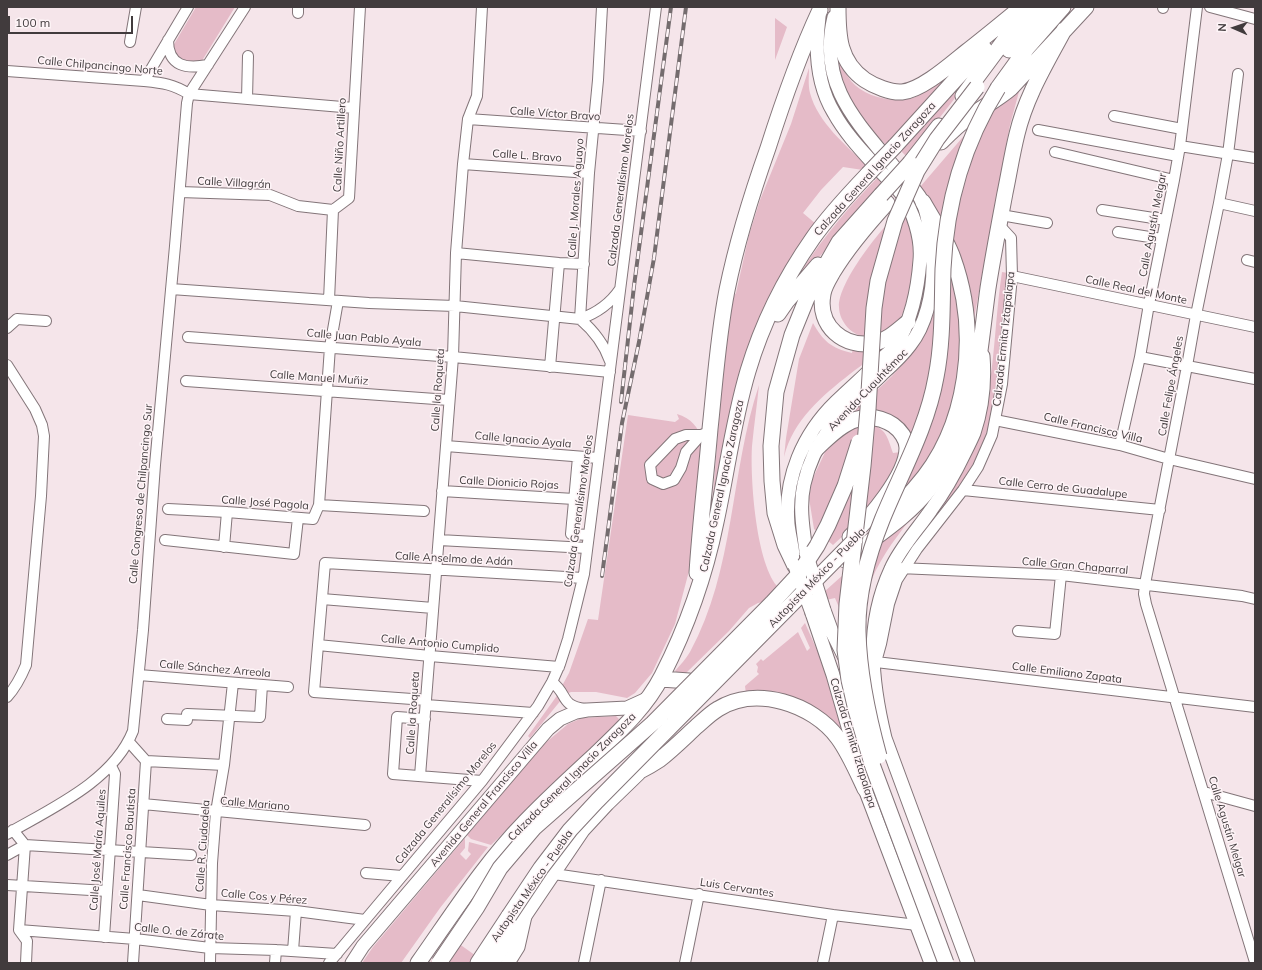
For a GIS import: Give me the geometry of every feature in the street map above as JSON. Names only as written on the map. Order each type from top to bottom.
[{"type":"highway","points":[[837,7],[841,47],[848,61],[862,77],[873,85],[902,92],[915,88],[936,77],[1023,8]]},
{"type":"highway","points":[[913,168],[977,87],[1047,7]]},
{"type":"highway","name":"Autopista México - Puebla","points":[[478,963],[541,868],[570,830],[849,547],[878,511],[906,465],[926,418],[936,378],[941,337],[944,256],[947,229],[957,182],[972,136],[985,108],[998,88],[1027,48],[1063,7]]},
{"type":"highway","points":[[759,341],[787,301],[839,242],[953,129],[1011,88],[1086,7]]},
{"type":"highway","points":[[695,601],[706,434],[726,292],[745,215],[788,88],[820,8]]},
{"type":"highway","points":[[946,963],[862,736],[849,680],[845,650],[846,604],[863,466],[874,308],[878,281],[913,168],[974,82],[1023,8]]},
{"type":"highway","name":"Calzada General Ignacio Zaragoza","points":[[418,963],[492,858],[525,822],[631,722],[661,679],[680,640],[695,601],[708,557],[740,398],[748,369],[783,286],[811,241],[854,189],[1023,8]]},
{"type":"highway","name":"Calzada Ermita Iztapalapa","points":[[982,342],[988,289],[1017,134],[1027,103],[1041,72],[1064,30]]},
{"type":"highway","points":[[884,199],[837,265],[823,293],[822,306],[824,318],[830,329],[838,336],[855,343],[875,343],[886,339],[908,322]]},
{"type":"highway","points":[[492,963],[527,910],[554,874],[582,830],[607,802],[638,772],[657,743],[704,686],[779,605],[902,502],[916,487],[936,459],[950,433],[964,386],[967,362],[965,303],[953,257],[940,231],[922,202]]},
{"type":"highway","points":[[797,570],[780,532],[775,508],[772,481],[771,446],[775,398],[786,354],[799,316],[807,298],[839,242]]},
{"type":"highway","points":[[657,743],[787,604],[912,508],[929,489],[957,442],[967,418],[973,394],[982,342]]},
{"type":"highway","name":"Autopista México - Puebla","points":[[439,963],[477,907],[500,868],[534,828],[653,723],[772,603],[797,570],[818,546],[852,466],[868,409]]},
{"type":"highway","points":[[591,759],[617,747],[656,715],[689,681],[822,563],[865,522],[882,501],[897,476],[907,448],[905,439],[895,427],[881,420],[867,418],[852,420],[841,426],[816,449]]},
{"type":"highway","points":[[906,465],[882,522],[864,578],[858,631],[861,671],[870,723],[880,760],[956,963]]},
{"type":"highway","points":[[661,679],[689,681]]},
{"type":"highway","points":[[638,772],[658,761],[717,709],[739,700],[758,698],[776,700],[790,704],[813,715],[825,724],[838,738],[863,782]]},
{"type":"main road","name":"Avenida Cuauhtémoc","points":[[837,7],[832,25],[831,57],[834,76],[840,94],[853,117],[922,202],[929,227],[933,268],[931,288],[920,329],[910,345],[831,425],[816,449],[804,485],[802,522],[818,612],[832,632],[885,738]]},
{"type":"main road","name":"Avenida Cuauhtémoc","points":[[797,570],[788,524],[792,476],[799,454],[809,434],[820,418],[894,347],[908,322],[913,305],[920,258],[919,240],[914,220],[900,193],[864,153],[841,124],[827,100],[820,78],[817,54],[817,32],[820,8]]},
{"type":"main road","name":"Calzada Ermita Iztapalapa","points":[[968,963],[885,738],[877,703],[873,637],[882,592],[891,568],[926,527],[974,433],[980,406],[984,372],[982,342]]},
{"type":"main road","name":"Calzada Ermita Iztapalapa","points":[[797,570],[818,612],[832,675],[863,782],[931,963]]},
{"type":"main road","name":"Avenida General Francisco Villa","points":[[352,963],[363,946],[536,742],[560,719],[569,714],[587,710],[626,708],[649,698]]},
{"type":"main road","points":[[863,782],[864,763],[866,759],[874,756],[882,758],[890,763],[898,772]]},
{"type":"main road","points":[[508,963],[518,947],[527,910]]},
{"type":"street","points":[[130,42],[136,7]]},
{"type":"street","points":[[144,81],[188,7]]},
{"type":"street","points":[[245,7],[189,94],[354,108]]},
{"type":"street","name":"Calle Niño Artillero","points":[[333,210],[349,198],[360,7]]},
{"type":"street","name":"Calle la Roqueta","points":[[420,776],[453,357],[456,253],[463,164],[468,120],[477,96],[482,7]]},
{"type":"street","name":"Calle J. Morales Aguayo","points":[[580,319],[589,173],[594,129],[602,7]]},
{"type":"street","name":"Calzada Generalísimo Morelos","points":[[329,963],[482,781],[533,713],[552,682],[559,667],[568,639],[583,578],[656,7]]},
{"type":"street","name":"Calle Agustín Melgar","points":[[1120,446],[1140,357],[1174,180],[1182,129],[1197,7]]},
{"type":"street","points":[[1210,7],[1255,19]]},
{"type":"street","points":[[168,40],[171,56],[178,63],[189,68],[208,65]]},
{"type":"street","points":[[247,99],[248,56]]},
{"type":"street","name":"Calle Chilpancingo Norte","points":[[7,71],[144,81],[178,87],[189,94]]},
{"type":"street","name":"Calle Felipe Ángeles","points":[[1175,698],[1146,604],[1144,594],[1145,584],[1228,154],[1238,74]]},
{"type":"street","name":"Calle Congreso de Chilpancingo Sur","points":[[10,832],[73,796],[102,775],[117,759],[129,742],[133,731],[139,675],[154,465],[189,94]]},
{"type":"street","points":[[1114,116],[1182,129]]},
{"type":"street","name":"Calle Víctor Bravo","points":[[468,120],[640,131]]},
{"type":"street","points":[[1038,130],[1179,151],[1228,154],[1255,158]]},
{"type":"street","points":[[1054,152],[1174,180]]},
{"type":"street","name":"Calle L. Bravo","points":[[463,164],[589,173]]},
{"type":"street","name":"Calle Villagrán","points":[[180,192],[270,195],[298,206],[333,210]]},
{"type":"street","points":[[1219,202],[1255,211]]},
{"type":"street","points":[[319,505],[333,301],[333,210]]},
{"type":"street","points":[[1102,210],[1166,220]]},
{"type":"street","points":[[1000,220],[1046,224]]},
{"type":"street","name":"Calzada Ermita Iztapalapa","points":[[874,662],[881,644],[889,604],[897,580],[926,527],[963,490],[978,468],[992,435],[1002,384],[1012,276],[1011,238],[1000,220]]},
{"type":"street","points":[[1118,232],[1162,239]]},
{"type":"street","points":[[456,253],[584,264]]},
{"type":"street","points":[[550,367],[559,263]]},
{"type":"street","name":"Calle Real del Monte","points":[[1012,276],[1255,327]]},
{"type":"street","points":[[171,288],[333,301],[455,306],[580,319],[603,308],[620,290]]},
{"type":"street","points":[[7,328],[17,319],[46,321]]},
{"type":"street","points":[[580,319],[603,344],[610,368]]},
{"type":"street","name":"Calle Juan Pablo Ayala","points":[[188,337],[453,357],[550,367],[610,368]]},
{"type":"street","points":[[1140,357],[1255,378]]},
{"type":"street","points":[[7,697],[14,690],[26,665],[41,496],[44,436],[42,425],[35,409],[8,367]]},
{"type":"street","name":"Calle Manuel Muñiz","points":[[186,381],[449,400]]},
{"type":"street","name":"Calle Francisco Villa","points":[[995,420],[1120,446],[1255,479]]},
{"type":"street","points":[[706,434],[686,452],[681,468],[674,480],[663,484],[652,479],[650,465],[675,439],[686,435],[706,434]]},
{"type":"street","name":"Calle Ignacio Ayala","points":[[446,446],[598,458]]},
{"type":"street","points":[[578,457],[571,534],[589,535]]},
{"type":"street","name":"Calle Cerro de Guadalupe","points":[[963,490],[1160,510]]},
{"type":"street","name":"Calle Dionicio Rojas","points":[[442,491],[574,499]]},
{"type":"street","name":"Calle José Pagola","points":[[168,508],[313,519],[319,505],[424,511]]},
{"type":"street","points":[[224,547],[227,512]]},
{"type":"street","points":[[165,540],[294,554],[298,518]]},
{"type":"street","points":[[439,540],[587,548]]},
{"type":"street","name":"Calle Anselmo de Adán","points":[[322,599],[325,563],[583,578]]},
{"type":"street","name":"Calle Gran Chaparral","points":[[891,568],[1061,575],[1242,596],[1255,599]]},
{"type":"street","points":[[1018,631],[1055,634],[1061,575]]},
{"type":"street","points":[[433,608],[322,599],[314,692],[533,713]]},
{"type":"street","name":"Calle Antonio Cumplido","points":[[318,645],[559,667]]},
{"type":"street","name":"Calle Emiliano Zapata","points":[[874,662],[1255,707]]},
{"type":"street","name":"Calle Sánchez Arreola","points":[[139,675],[288,687]]},
{"type":"street","points":[[552,682],[561,690],[568,704],[587,710]]},
{"type":"street","name":"Calle R. Ciudadela","points":[[210,963],[212,863],[216,812],[224,765],[233,683]]},
{"type":"street","points":[[167,719],[187,720],[187,714],[260,717],[262,685]]},
{"type":"street","name":"Calle Agustín Melgar","points":[[1175,698],[1255,962]]},
{"type":"street","points":[[425,719],[398,717],[393,774],[482,781]]},
{"type":"street","points":[[129,742],[146,761],[224,765]]},
{"type":"street","name":"Calle Francisco Bautista","points":[[132,963],[135,939],[146,761]]},
{"type":"street","name":"Calle José María Aquiles","points":[[104,937],[115,774],[111,766]]},
{"type":"street","points":[[1204,792],[1255,806]]},
{"type":"street","name":"Calle Mariano","points":[[143,804],[365,825]]},
{"type":"street","points":[[10,832],[25,845]]},
{"type":"street","points":[[25,845],[19,930],[28,941],[26,963]]},
{"type":"street","points":[[7,855],[25,845],[191,856]]},
{"type":"street","points":[[366,873],[402,876]]},
{"type":"street","name":"Luis Cervantes","points":[[554,874],[699,894],[833,915],[917,925]]},
{"type":"street","points":[[584,963],[601,880]]},
{"type":"street","points":[[7,885],[107,891]]},
{"type":"street","points":[[685,963],[699,894]]},
{"type":"street","name":"Calle Cos y Pérez","points":[[138,895],[211,905],[296,912],[365,920]]},
{"type":"street","points":[[293,951],[296,912]]},
{"type":"street","points":[[823,963],[833,915]]},
{"type":"street","name":"Calle O. de Zárate","points":[[19,930],[135,939],[210,948],[337,954]]},
{"type":"street","points":[[275,963],[276,950]]},
{"type":"shaded area","points":[[196,7],[235,7],[200,64],[180,62],[173,46]]},
{"type":"shaded area","points":[[775,18],[787,27],[775,60]]},
{"type":"shaded area","points":[[967,58],[886,145],[869,127],[855,106],[844,84],[838,60],[851,81],[865,92],[874,96],[893,100],[903,100],[920,95]]},
{"type":"shaded area","points":[[976,64],[959,93],[908,158],[901,151]]},
{"type":"shaded area","points":[[809,68],[810,93],[819,114],[842,142],[867,166],[863,170],[843,167],[821,190],[803,213],[816,224],[776,285],[754,333],[737,385],[725,439],[711,522],[724,354],[733,297],[736,293],[749,235],[760,200],[791,124]]},
{"type":"shaded area","points":[[1020,88],[1010,125],[973,324],[920,187],[962,138]]},
{"type":"shaded area","points":[[877,178],[883,185],[790,290],[819,245],[852,204]]},
{"type":"shaded area","points":[[901,210],[911,232],[913,249],[912,274],[906,304],[899,320],[889,329],[872,337],[862,336],[848,328],[841,318],[839,307],[841,296],[853,270],[862,256],[883,229]]},
{"type":"shaded area","points":[[1002,272],[1008,273],[995,396],[988,429],[971,469],[936,517],[934,514],[955,485],[966,466],[976,443],[983,420],[992,371]]},
{"type":"shaded area","points":[[953,275],[962,329],[958,388],[939,445],[898,500],[904,430],[846,418],[898,370],[920,342],[934,311],[939,278]]},
{"type":"shaded area","points":[[813,323],[820,335],[828,343],[838,349],[852,353],[853,348],[887,345],[819,400],[801,420],[788,444],[784,457],[799,359]]},
{"type":"shaded area","points":[[759,385],[752,446],[752,479],[756,521],[765,561],[771,577],[779,588],[763,602],[749,608],[729,631],[686,673],[678,673],[675,671],[690,652],[705,621],[716,588],[724,554],[742,452]]},
{"type":"shaded area","points":[[677,414],[686,418],[693,424],[699,431],[703,441],[689,571],[675,624],[652,673],[635,693],[627,698],[596,692],[571,692],[566,694],[530,738],[528,736],[556,697],[569,673],[588,619],[598,620],[628,415],[675,422],[679,419]]},
{"type":"shaded area","points":[[869,423],[880,428],[886,434],[893,453],[901,452],[893,471],[872,506],[856,524],[833,545],[814,529],[809,498],[812,480],[827,448],[843,431]]},
{"type":"shaded area","points":[[922,504],[892,544],[872,578],[854,643],[835,598],[826,600],[824,592]]},
{"type":"shaded area","points":[[805,623],[820,657],[846,742],[840,732],[746,694],[745,686],[759,674],[757,672],[758,667],[756,664],[761,659],[763,661],[798,632],[807,651],[810,648],[801,628]]},
{"type":"shaded area","points":[[616,716],[619,719],[614,727],[491,845],[471,839],[467,835],[532,757],[544,744],[568,724],[582,718]]},
{"type":"shaded area","points":[[465,838],[465,848],[460,854],[466,860],[471,854],[468,851],[469,842],[488,847],[440,908],[401,963],[362,963],[373,947]]},
{"type":"shaded area","points":[[448,936],[486,963],[430,963]]},
{"type":"railway","points":[[621,402],[634,286],[671,7]]},
{"type":"railway","points":[[602,576],[622,423],[639,342],[654,258],[686,7]]}]
